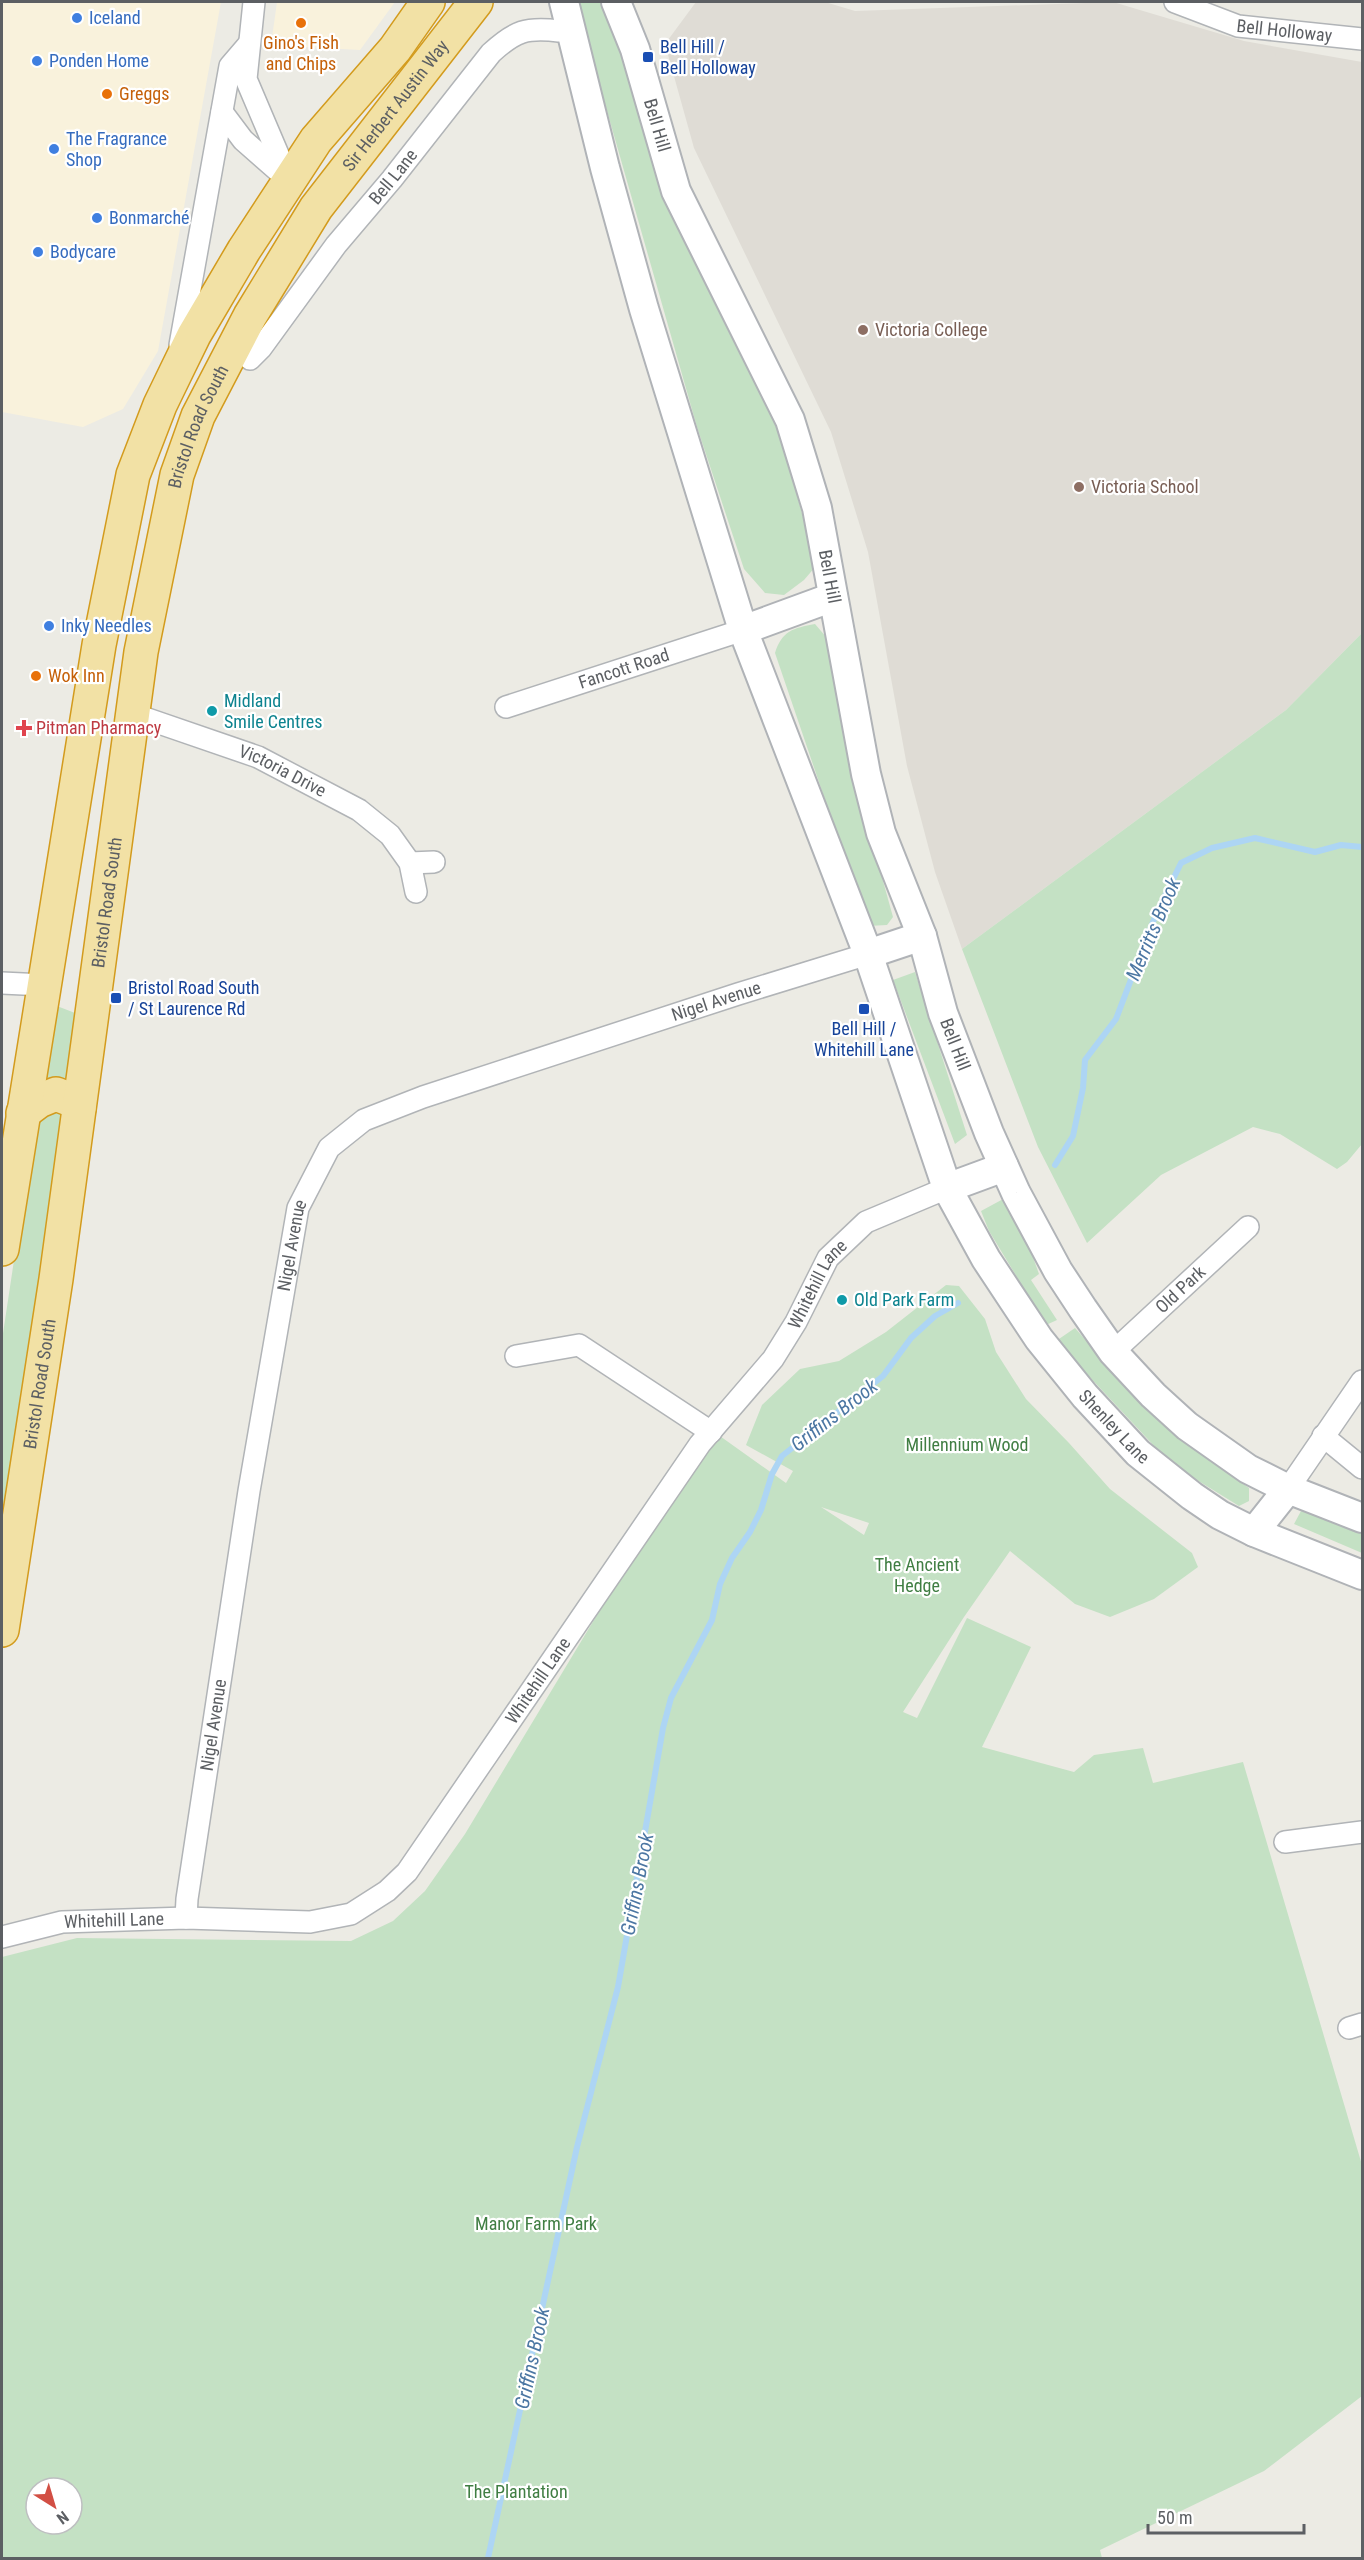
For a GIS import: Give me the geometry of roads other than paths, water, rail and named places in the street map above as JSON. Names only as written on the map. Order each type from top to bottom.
[{"type":"highway","name":"Sir Herbert Austin Way","points":[[289,180],[316,140],[395,49],[428,2]]},
{"type":"highway","name":"Sir Herbert Austin Way","points":[[316,208],[476,2]]},
{"type":"highway","points":[[2,1249],[5,1202],[23,1113],[99,645],[123,514],[141,452],[194,335],[289,180],[316,208]]},
{"type":"highway","name":"Bristol Road South","points":[[2,1630],[39,1395],[141,652],[175,484],[198,416],[249,316],[316,208]]},
{"type":"highway","points":[[44,985],[95,995]]},
{"type":"highway","points":[[23,1113],[39,1101],[56,1094],[74,1101],[79,1108]]},
{"type":"main road","points":[[547,2],[590,110]]},
{"type":"main road","points":[[564,2],[590,110],[644,309],[742,630],[868,954],[947,1188],[1004,1167],[1058,1271],[1113,1352],[1153,1395],[1187,1426],[1248,1468],[1288,1489],[1362,1518]]},
{"type":"main road","name":"Bell Hill","points":[[616,2],[635,49],[676,191],[790,420],[817,508],[866,774],[881,833],[922,936],[943,1013],[1004,1167]]},
{"type":"main road","points":[[742,630],[833,597]]},
{"type":"main road","points":[[868,954],[922,936]]},
{"type":"main road","name":"Shenley Lane","points":[[947,1188],[1000,1280],[1040,1339],[1085,1396],[1138,1453],[1221,1515],[1254,1532],[1362,1575]]},
{"type":"main road","points":[[1254,1532],[1288,1489]]},
{"type":"street","points":[[254,2],[246,79],[289,180]]},
{"type":"street","name":"Bell Holloway","points":[[1175,2],[1238,26],[1362,39]]},
{"type":"street","name":"Bell Lane","points":[[250,359],[261,348],[336,245],[392,179],[491,53],[510,35],[527,31],[559,31]]},
{"type":"street","points":[[175,374],[230,66],[248,45]]},
{"type":"street","points":[[222,112],[243,140],[289,180]]},
{"type":"street","name":"Fancott Road","points":[[506,707],[742,630]]},
{"type":"street","name":"Victoria Drive","points":[[132,714],[258,757],[359,810],[390,835],[410,863],[416,892]]},
{"type":"street","points":[[410,863],[435,862]]},
{"type":"street","name":"Nigel Avenue","points":[[186,1918],[249,1491],[298,1208],[329,1148],[364,1120],[423,1097],[749,990],[868,954]]},
{"type":"street","points":[[2,983],[44,985]]},
{"type":"street","name":"Whitehill Lane","points":[[2,1936],[62,1922],[186,1918],[310,1922],[351,1914],[387,1891],[407,1872],[711,1432],[773,1359],[796,1322],[828,1258],[866,1222],[947,1188]]},
{"type":"street","name":"Old Park","points":[[1113,1352],[1248,1227]]},
{"type":"street","points":[[516,1356],[579,1345],[711,1432]]},
{"type":"street","points":[[1288,1489],[1362,1381]]},
{"type":"street","points":[[1323,1436],[1362,1468]]},
{"type":"street","points":[[1285,1842],[1362,1832]]},
{"type":"waterway","name":"Merritts Brook","points":[[1055,1165],[1073,1136],[1083,1088],[1085,1060],[1116,1019],[1156,914],[1181,863],[1212,848],[1255,838],[1315,852],[1341,845],[1362,847]]},
{"type":"waterway","name":"Griffins Brook","points":[[488,2558],[577,2147],[618,1987],[663,1728],[671,1698],[712,1620],[720,1584],[732,1558],[750,1532],[761,1510],[772,1474],[782,1456],[883,1376],[911,1338],[935,1316],[958,1303]]},
{"type":"place","name":"Iceland","points":[[77,18]]},
{"type":"place","name":"Gino's Fish and Chips","points":[[301,23]]},
{"type":"place","name":"Bell Hill / Bell Holloway","points":[[648,57]]},
{"type":"place","name":"Ponden Home","points":[[37,61]]},
{"type":"place","name":"Greggs","points":[[107,94]]},
{"type":"place","name":"The Fragrance Shop","points":[[54,149]]},
{"type":"place","name":"Bonmarché","points":[[97,218]]},
{"type":"place","name":"Bodycare","points":[[38,252]]},
{"type":"place","name":"Victoria College","points":[[863,330]]},
{"type":"place","name":"Victoria School","points":[[1079,487]]},
{"type":"place","name":"Inky Needles","points":[[49,626]]},
{"type":"place","name":"Wok Inn","points":[[36,676]]},
{"type":"place","name":"Midland Smile Centres","points":[[212,711]]},
{"type":"place","name":"Pitman Pharmacy","points":[[24,728]]},
{"type":"place","name":"Bristol Road South / St Laurence Rd","points":[[116,998]]},
{"type":"place","name":"Bell Hill / Whitehill Lane","points":[[864,1009]]},
{"type":"place","name":"Old Park Farm","points":[[842,1300]]},
{"type":"park label","name":"Millennium Wood","points":[[967,1445]]},
{"type":"park label","name":"The Ancient Hedge","points":[[917,1575]]},
{"type":"park label","name":"Manor Farm Park","points":[[536,2224]]},
{"type":"park label","name":"The Plantation","points":[[516,2492]]}]
